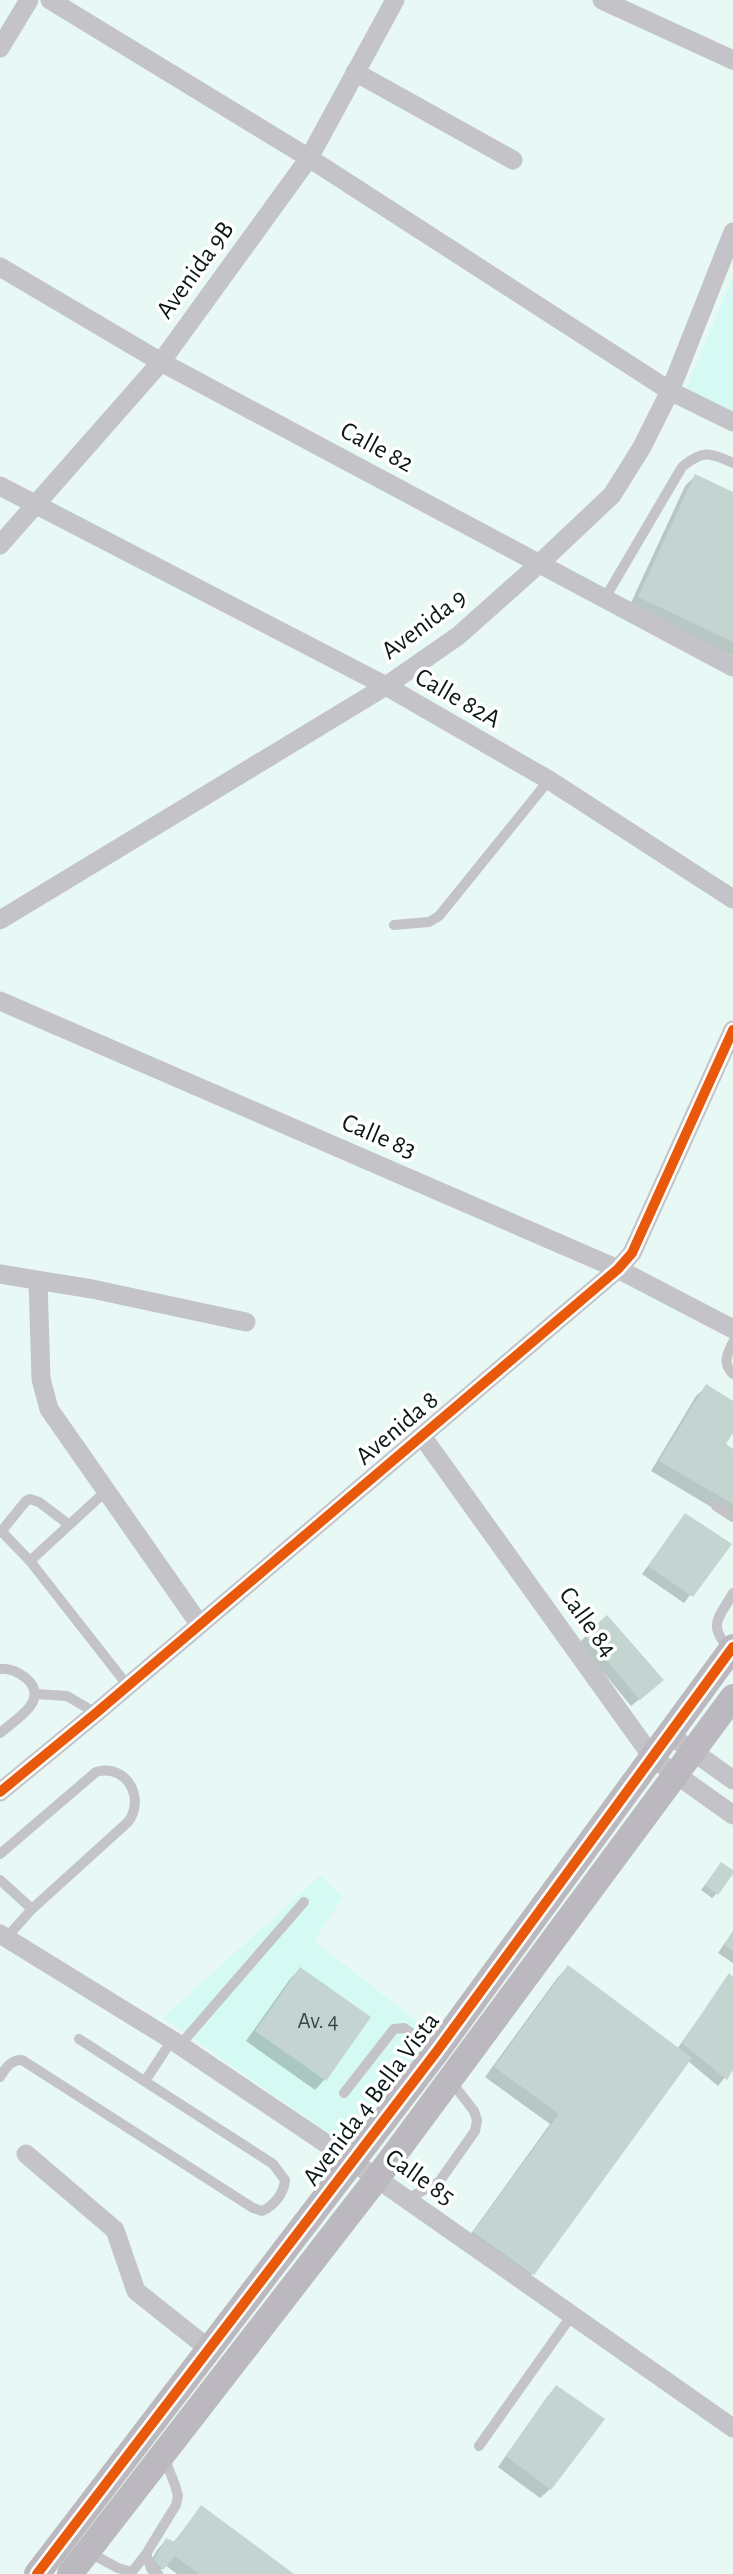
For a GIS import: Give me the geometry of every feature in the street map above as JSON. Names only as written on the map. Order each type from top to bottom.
[{"type":"street","points":[[0,48],[29,0]]},
{"type":"street","points":[[50,0],[309,158],[670,391],[733,422]]},
{"type":"street","name":"Avenida 9B","points":[[0,545],[160,362],[309,158],[394,0]]},
{"type":"street","points":[[602,0],[733,60]]},
{"type":"street","points":[[355,72],[513,160]]},
{"type":"street","name":"Avenida 9","points":[[0,920],[386,686],[458,636],[540,564],[612,495],[642,447],[670,391],[733,232]]},
{"type":"street","name":"Calle 82","points":[[0,267],[160,362],[733,667]]},
{"type":"street","name":"Calle 82A","points":[[0,486],[386,686],[549,780],[733,899]]},
{"type":"street","name":"Calle 83","points":[[0,1001],[618,1269],[733,1329]]},
{"type":"street","name":"Avenida 8","points":[[0,1792],[618,1269],[632,1253],[733,1030]]},
{"type":"street","points":[[0,1274],[92,1289],[246,1322]]},
{"type":"street","points":[[38,1280],[41,1379],[49,1409],[200,1625]]},
{"type":"street","name":"Calle 84","points":[[422,1436],[653,1758],[733,1815]]},
{"type":"street","name":"Avenida 4 Bella Vista","points":[[37,2574],[437,2051],[732,1648]]},
{"type":"street","name":"Avenida 4 Bella Vista","points":[[70,2574],[377,2178],[733,1697]]},
{"type":"street","points":[[670,1735],[733,1780]]},
{"type":"street","name":"Calle 85","points":[[3,1936],[176,2043],[352,2161],[733,2428]]},
{"type":"street","points":[[26,2154],[115,2230],[136,2291],[209,2349]]},
{"type":"lane","points":[[605,598],[682,467],[692,458],[704,454],[716,455],[733,463]]},
{"type":"lane","points":[[394,925],[429,922],[439,916],[549,780]]},
{"type":"lane","points":[[733,1342],[725,1359],[733,1374]]},
{"type":"lane","points":[[30,1561],[106,1491]]},
{"type":"lane","points":[[68,1524],[30,1499],[4,1528],[3,1533],[30,1561],[128,1686]]},
{"type":"lane","points":[[716,1506],[733,1517]]},
{"type":"lane","points":[[732,1648],[717,1636],[716,1625],[733,1594]]},
{"type":"lane","points":[[0,1670],[8,1669],[25,1677],[36,1694],[33,1705],[0,1733]]},
{"type":"lane","points":[[36,1694],[67,1696],[96,1713]]},
{"type":"lane","points":[[0,1854],[96,1772],[113,1770],[121,1775],[133,1791],[136,1810],[128,1822],[3,1936]]},
{"type":"lane","points":[[0,1880],[32,1909]]},
{"type":"lane","points":[[145,2081],[304,1902]]},
{"type":"lane","points":[[344,2093],[394,2029],[404,2028],[437,2051]]},
{"type":"lane","points":[[0,2077],[8,2064],[22,2060],[253,2208],[262,2211],[270,2208],[284,2188],[285,2180],[273,2164],[79,2039]]},
{"type":"lane","points":[[407,2199],[439,2182],[475,2131],[477,2120],[474,2111],[450,2080]]},
{"type":"lane","points":[[479,2446],[572,2315]]},
{"type":"lane","points":[[87,2552],[132,2573],[176,2505],[178,2496],[163,2454]]},
{"type":"lane","points":[[146,2554],[151,2568],[158,2574]]},
{"type":"shaded area","points":[[733,277],[733,418],[683,396]]},
{"type":"shaded area","points":[[321,1875],[343,1897],[314,1941],[433,2034],[349,2147],[163,2018]]},
{"type":"building","points":[[695,474],[733,492],[733,642],[638,597]]},
{"type":"building","points":[[706,1384],[733,1401],[733,1433],[726,1444],[733,1449],[733,1504],[659,1461]]},
{"type":"building","points":[[685,1513],[732,1544],[693,1597],[648,1566]]},
{"type":"building","points":[[607,1615],[664,1680],[640,1700],[585,1635]]},
{"type":"building","points":[[721,1862],[733,1870],[733,1874],[718,1895],[705,1885]]},
{"type":"building","points":[[733,1932],[733,1951],[724,1945]]},
{"type":"building","points":[[568,1965],[692,2058],[534,2275],[473,2232],[559,2114],[494,2067]]},
{"type":"building","points":[[300,1967],[371,2017],[326,2081],[255,2031]]},
{"type":"building","points":[[729,1973],[733,1977],[733,2070],[727,2080],[682,2043]]},
{"type":"building","points":[[556,2385],[605,2419],[551,2490],[506,2456]]},
{"type":"building","points":[[201,2505],[294,2574],[199,2574],[175,2556],[163,2570],[154,2560],[166,2538],[175,2542]]},
{"type":"cycle path","points":[[0,1792],[618,1269],[632,1253],[733,1030]]},
{"type":"cycle path","points":[[37,2574],[437,2051],[733,1647]]}]
